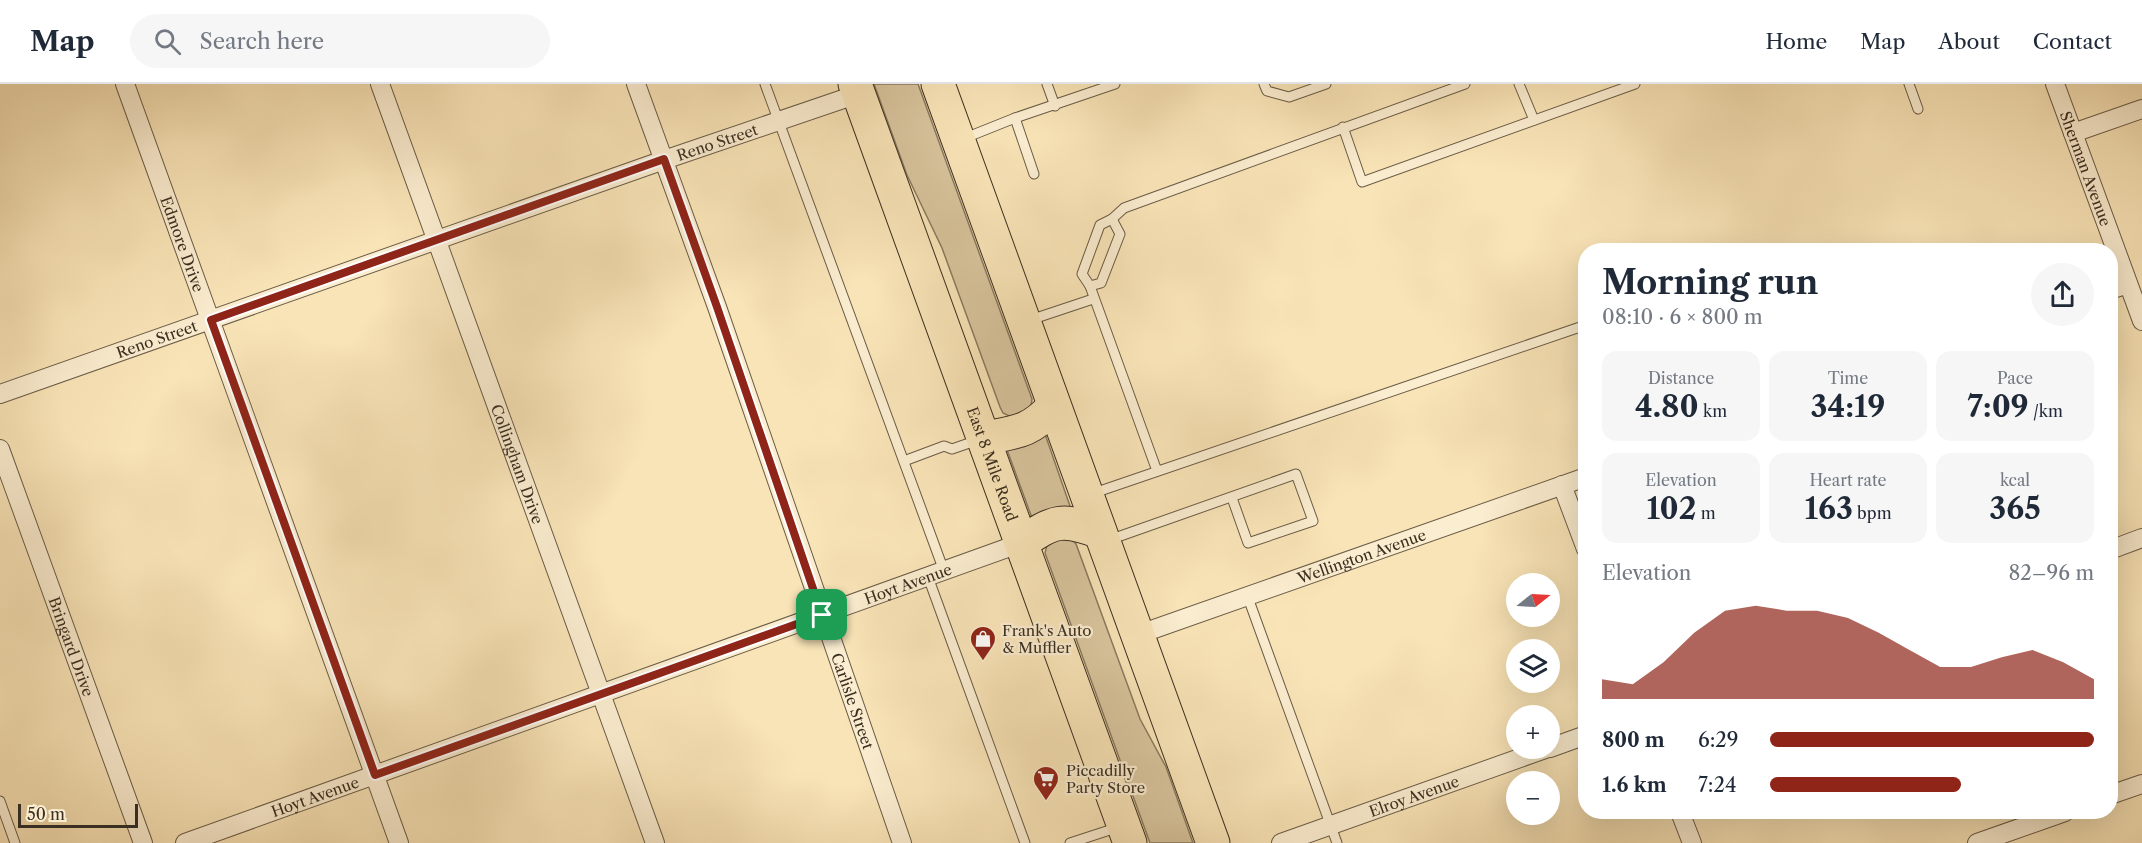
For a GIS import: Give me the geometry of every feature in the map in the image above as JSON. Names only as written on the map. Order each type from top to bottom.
[{"type":"highway","points":[[938,84],[1213,843]]},
{"type":"highway","name":"East 8 Mile Road","points":[[856,89],[1127,834]]},
{"type":"highway","points":[[984,438],[1028,428],[1036,424],[1054,406]]},
{"type":"highway","points":[[1021,543],[1044,528],[1059,523],[1080,524],[1102,537]]},
{"type":"street","name":"Edmore Drive","points":[[125,84],[399,843]]},
{"type":"street","name":"Collingham Drive","points":[[380,84],[655,843]]},
{"type":"street","name":"Carlisle Street","points":[[636,84],[717,307],[902,843]]},
{"type":"street","name":"Sherman Avenue","points":[[2055,84],[2113,243]]},
{"type":"street","name":"Reno Street","points":[[0,394],[778,120],[856,89]]},
{"type":"street","points":[[2073,133],[2142,109]]},
{"type":"street","name":"Sherman Avenue","points":[[2118,257],[2142,321]]},
{"type":"street","points":[[2118,287],[2128,284]]},
{"type":"street","name":"Bringard Drive","points":[[0,449],[143,843]]},
{"type":"street","name":"Wellington Avenue","points":[[1137,635],[1578,480]]},
{"type":"street","points":[[1562,485],[1578,528]]},
{"type":"street","points":[[2118,547],[2142,538]]},
{"type":"street","name":"Hoyt Avenue","points":[[185,843],[1021,543]]},
{"type":"street","name":"Elroy Avenue","points":[[1560,744],[1578,738]]},
{"type":"street","name":"Elroy Avenue","points":[[1281,843],[1518,759]]},
{"type":"street","points":[[2118,792],[2142,784]]},
{"type":"street","points":[[1683,819],[1692,843]]},
{"type":"street","points":[[1977,843],[2045,819]]},
{"type":"lane","points":[[765,84],[903,461],[936,574],[1025,843]]},
{"type":"lane","points":[[1047,84],[1055,106]]},
{"type":"lane","points":[[959,141],[1015,118],[1115,84]]},
{"type":"lane","points":[[1264,84],[1266,91],[1289,97],[1326,84]]},
{"type":"lane","points":[[1157,471],[1090,286],[1082,274],[1100,225],[1112,219],[1124,208],[1465,84]]},
{"type":"lane","points":[[1519,84],[1534,120]]},
{"type":"lane","points":[[1343,127],[1362,182],[1635,84]]},
{"type":"lane","points":[[1909,84],[1918,109]]},
{"type":"lane","points":[[1015,118],[1034,174]]},
{"type":"lane","points":[[1090,286],[1101,283],[1120,234],[1112,219]]},
{"type":"lane","points":[[1024,322],[1093,298]]},
{"type":"lane","points":[[1087,495],[1578,328]]},
{"type":"lane","points":[[903,461],[944,446],[952,449],[984,438]]},
{"type":"lane","points":[[1102,537],[1232,498],[1296,474],[1313,521],[1248,543],[1232,498]]},
{"type":"lane","points":[[1247,595],[1337,843]]},
{"type":"lane","points":[[0,801],[15,843]]},
{"type":"lane","points":[[1070,843],[1127,834]]},
{"type":"shaded area","points":[[874,84],[918,84],[1032,399],[1031,406],[1013,418],[1003,413],[1000,407],[942,248],[907,175]]},
{"type":"shaded area","points":[[1045,434],[1071,509],[1032,518],[1006,447]]},
{"type":"shaded area","points":[[1069,536],[1076,544],[1140,719],[1166,767],[1193,843],[1150,843],[1045,553],[1048,541]]},
{"type":"place","name":"Frank's Auto & Muffler","points":[[983,662]]},
{"type":"place","name":"Piccadilly Party Store","points":[[1046,802]]},
{"type":"route","points":[[664,159],[822,615],[375,775],[211,320],[664,159]]}]
